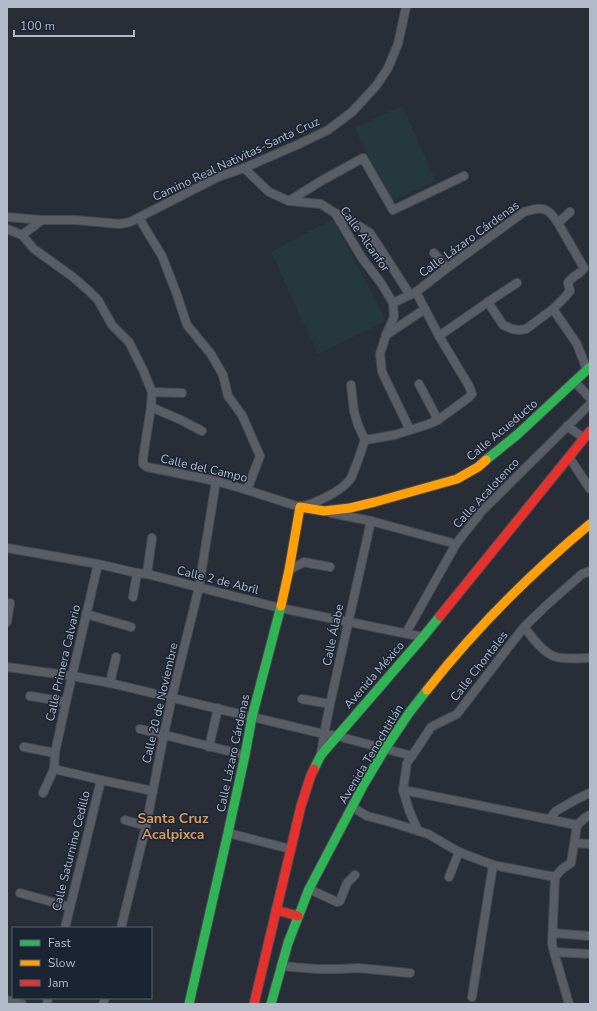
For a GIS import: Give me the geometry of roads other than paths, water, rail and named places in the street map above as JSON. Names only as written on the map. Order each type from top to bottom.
[{"type":"main road","name":"Calle Acueducto","points":[[324,511],[350,508],[458,479],[478,467],[518,434],[588,369]]},
{"type":"main road","name":"Avenida México","points":[[254,1004],[260,976],[279,941],[276,910],[301,806],[311,774],[321,755],[423,637],[587,435]]},
{"type":"main road","name":"Calle del Campo","points":[[300,507],[324,511]]},
{"type":"main road","name":"Calle Lázaro Cárdenas","points":[[189,1004],[228,833],[252,717],[289,570],[300,507]]},
{"type":"main road","name":"Avenida Tenochtitlán","points":[[271,1004],[281,966],[279,941],[298,916],[309,889],[352,807],[385,749],[409,713],[450,661],[514,592],[590,524]]},
{"type":"main road","points":[[276,910],[298,916]]},
{"type":"street","name":"Camino Real Nativitas-Santa Cruz","points":[[7,217],[42,220],[75,220],[120,224],[130,222],[218,178],[299,144],[328,130],[352,112],[376,86],[388,68],[398,44],[406,7]]},
{"type":"street","points":[[289,201],[321,181],[363,158],[393,210],[464,176]]},
{"type":"street","name":"Calle Alcanfor","points":[[244,168],[269,192],[289,201],[321,204],[335,213],[362,258],[381,283],[393,303]]},
{"type":"street","name":"Calle Lázaro Cárdenas","points":[[365,440],[394,435],[438,420],[472,394],[469,386],[425,310],[413,294],[524,212],[535,208],[544,208],[557,220]]},
{"type":"street","points":[[488,302],[503,325],[519,330],[526,329],[553,309],[565,297],[570,291],[568,283],[570,279],[582,272],[584,268],[557,220],[570,212]]},
{"type":"street","points":[[335,213],[348,219],[370,233],[413,294],[393,303],[394,317],[380,354],[382,372],[410,430]]},
{"type":"street","points":[[139,218],[162,256],[187,325],[211,354],[224,375],[228,396],[242,415],[256,445],[260,456],[247,490]]},
{"type":"street","points":[[22,235],[42,220]]},
{"type":"street","name":"Calle del Campo","points":[[7,229],[22,235],[34,249],[73,277],[98,300],[112,326],[129,342],[152,392],[143,464],[147,467],[216,481],[300,507]]},
{"type":"street","points":[[434,253],[447,268]]},
{"type":"street","points":[[440,336],[488,302],[517,284]]},
{"type":"street","points":[[553,309],[577,344],[588,369]]},
{"type":"street","points":[[386,335],[425,310]]},
{"type":"street","points":[[575,382],[590,398]]},
{"type":"street","points":[[419,384],[438,420]]},
{"type":"street","points":[[300,507],[306,506],[336,492],[350,479],[365,440],[358,425],[354,411],[351,385]]},
{"type":"street","points":[[152,392],[182,393]]},
{"type":"street","name":"Calle Acalotenco","points":[[406,633],[456,544],[482,511],[590,404]]},
{"type":"street","points":[[151,407],[202,431]]},
{"type":"street","points":[[567,426],[587,435]]},
{"type":"street","points":[[569,457],[590,489]]},
{"type":"street","name":"Calle 20 de Noviembre","points":[[121,927],[146,826],[172,697],[199,587],[216,481]]},
{"type":"street","name":"Calle del Campo","points":[[324,511],[371,521],[456,544]]},
{"type":"street","name":"Calle Álabe","points":[[321,755],[330,704],[371,521]]},
{"type":"street","points":[[147,574],[152,538]]},
{"type":"street","name":"Calle 2 de Abril","points":[[7,548],[147,574],[280,608],[423,637]]},
{"type":"street","points":[[289,570],[304,562],[330,567]]},
{"type":"street","name":"Calle Primera Calvario","points":[[54,769],[55,753],[98,564]]},
{"type":"street","name":"Calle Chontales","points":[[418,830],[403,790],[407,763],[431,727],[457,714],[524,628],[548,603],[582,574],[590,571]]},
{"type":"street","points":[[133,597],[137,573]]},
{"type":"street","points":[[7,622],[10,603]]},
{"type":"street","points":[[86,614],[131,627]]},
{"type":"street","points":[[524,628],[545,651],[554,657],[590,658]]},
{"type":"street","points":[[110,683],[116,657]]},
{"type":"street","points":[[7,668],[72,676],[110,683],[337,736],[412,756]]},
{"type":"street","points":[[30,696],[66,702]]},
{"type":"street","points":[[302,699],[330,704]]},
{"type":"street","points":[[209,747],[218,708]]},
{"type":"street","points":[[140,730],[164,734],[209,747],[245,755]]},
{"type":"street","points":[[24,747],[55,753]]},
{"type":"street","points":[[43,793],[54,769],[153,791]]},
{"type":"street","name":"Calle Saturnino Cedillo","points":[[65,927],[101,780]]},
{"type":"street","points":[[403,790],[577,825]]},
{"type":"street","points":[[550,819],[556,811],[590,793]]},
{"type":"street","points":[[352,807],[368,816],[428,834],[459,852],[493,865],[555,877]]},
{"type":"street","points":[[569,1004],[552,944],[555,877],[562,869],[571,863],[577,825],[586,817],[590,816]]},
{"type":"street","points":[[125,820],[146,826]]},
{"type":"street","points":[[228,833],[290,849]]},
{"type":"street","points":[[575,843],[590,844]]},
{"type":"street","points":[[449,877],[459,852]]},
{"type":"street","points":[[472,997],[493,865]]},
{"type":"street","points":[[309,889],[339,902],[348,883],[355,875]]},
{"type":"street","points":[[20,893],[70,907]]},
{"type":"street","points":[[553,933],[590,936]]},
{"type":"street","points":[[554,952],[590,954]]},
{"type":"street","points":[[281,966],[329,969],[358,968],[410,973]]},
{"type":"street","points":[[7,1000],[22,1004]]},
{"type":"district","name":"Santa Cruz Acalpixca","points":[[173,826]]}]
